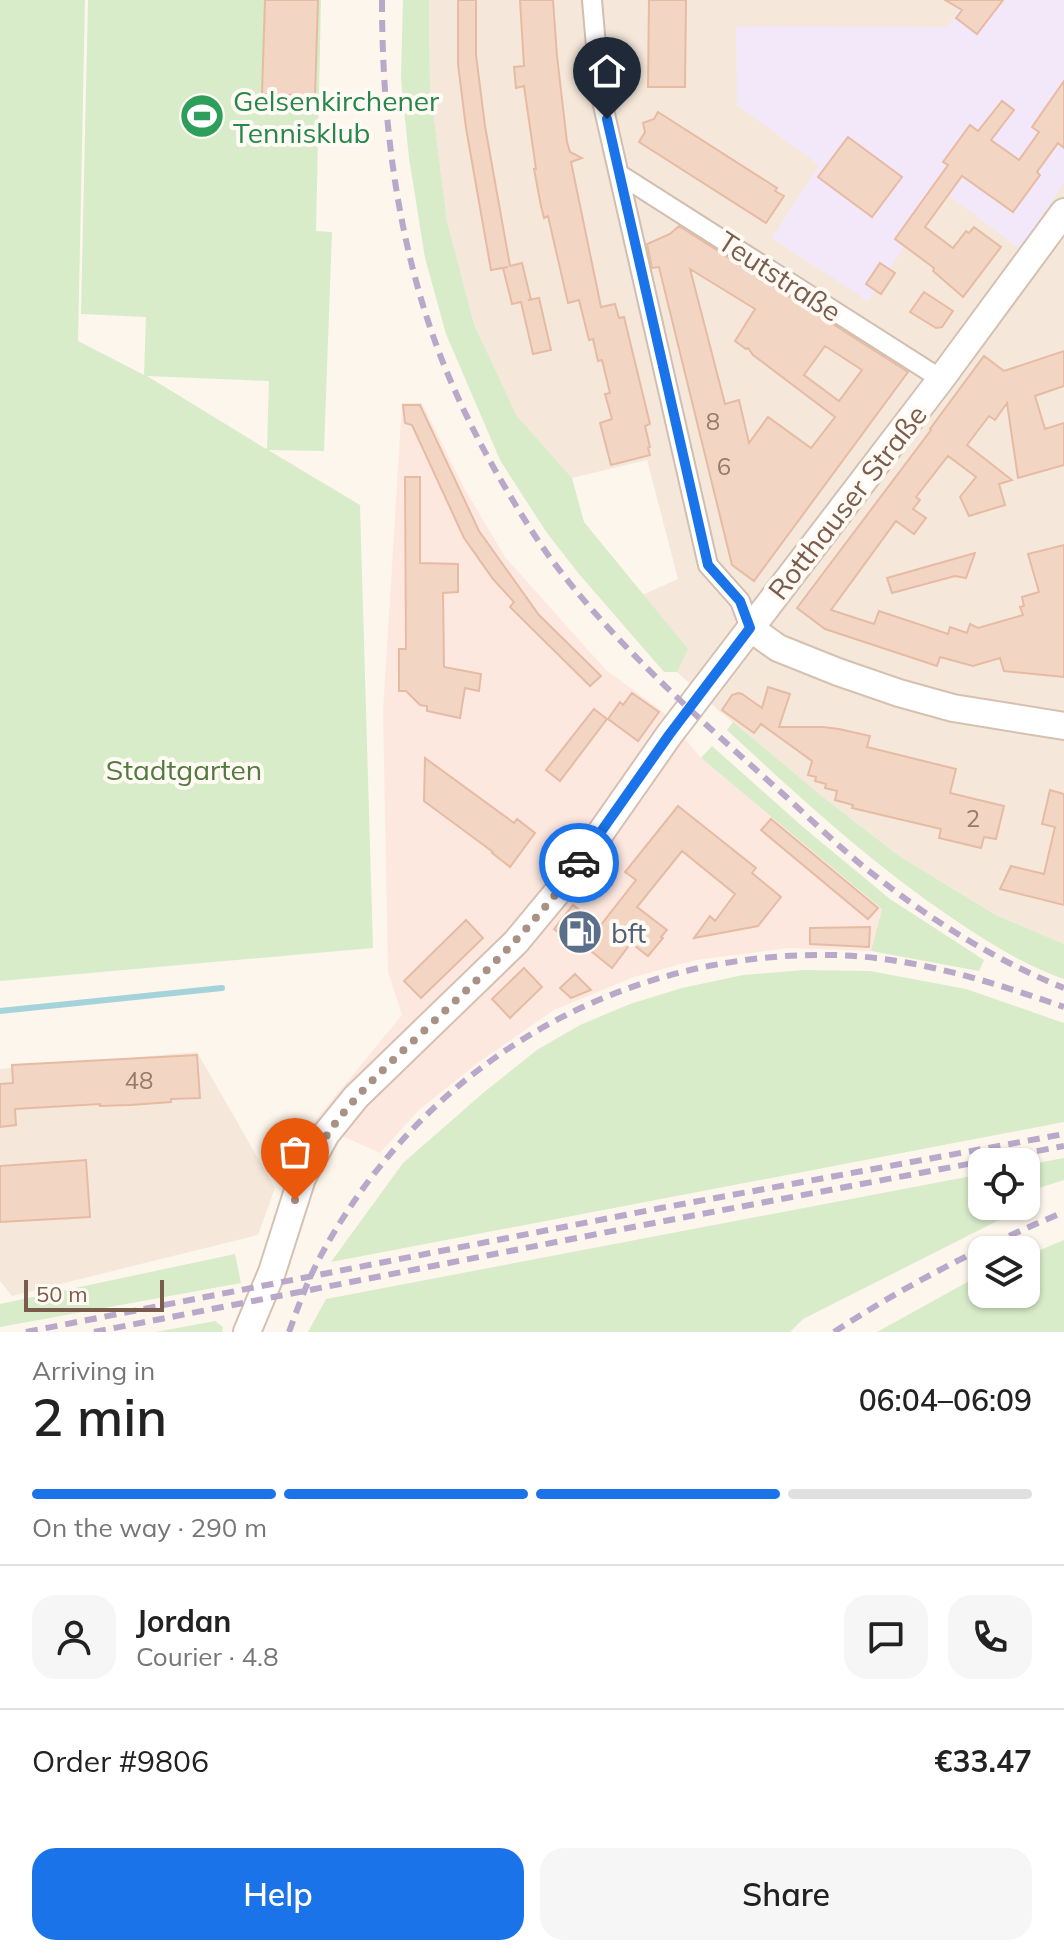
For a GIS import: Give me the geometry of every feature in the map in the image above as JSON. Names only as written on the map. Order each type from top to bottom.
[{"type":"main road","name":"Rotthauser Straße","points":[[247,1332],[272,1272],[302,1178],[326,1134],[356,1097],[495,963],[569,878],[669,735],[941,379],[1064,212]]},
{"type":"main road","points":[[750,628],[778,648],[899,693],[953,708],[1064,726]]},
{"type":"street","points":[[592,0],[600,92],[708,565],[740,601],[750,628]]},
{"type":"street","name":"Teutstraße","points":[[619,174],[941,379]]},
{"type":"shaded area","points":[[429,0],[1064,0],[1064,944],[996,915],[899,856],[718,710],[677,672],[687,649],[642,595],[678,579],[647,460],[572,478],[517,416],[474,324],[447,221],[430,87]]},
{"type":"shaded area","points":[[993,0],[1003,6],[1005,0],[1064,0],[1064,183],[1020,249],[942,190],[868,301],[772,238],[819,165],[737,105],[736,26],[948,27],[964,1]]},
{"type":"shaded area","points":[[402,403],[422,403],[463,486],[505,557],[606,670],[662,711],[701,758],[882,909],[871,951],[789,948],[696,960],[634,977],[554,1010],[479,1062],[419,1110],[380,1153],[313,1123],[402,1015],[388,972],[383,711]]},
{"type":"shaded area","points":[[197,1052],[275,1188],[258,1235],[12,1296],[0,1281],[0,1069]]},
{"type":"green space","name":"Stadtgarten","points":[[0,0],[85,0],[78,341],[144,375],[146,317],[81,314],[88,0],[321,0],[316,231],[332,232],[324,451],[268,450],[360,505],[373,948],[0,981]],"holes":[[[147,376],[269,381],[266,449]]]},
{"type":"green space","points":[[403,0],[429,0],[430,87],[447,221],[474,324],[517,416],[572,478],[584,522],[688,649],[677,672],[664,672],[547,533],[500,460],[446,334],[425,258],[409,158],[401,79]]},
{"type":"green space","points":[[733,722],[899,856],[996,915],[1064,944],[1064,979],[992,944],[893,875],[808,804],[727,730]]},
{"type":"green space","points":[[712,746],[890,899],[984,960],[979,971],[871,951],[882,909],[701,758]]},
{"type":"green space","points":[[804,970],[870,971],[966,989],[1064,1023],[1064,1122],[331,1262],[403,1163],[537,1050],[580,1025],[630,1004],[682,988],[743,975]]},
{"type":"green space","points":[[1064,1158],[1064,1180],[1040,1188],[1040,1162]]},
{"type":"green space","points":[[968,1177],[968,1220],[999,1220],[803,1319],[790,1332],[308,1332],[326,1299]]},
{"type":"green space","points":[[1064,1240],[1064,1332],[877,1332],[968,1282],[968,1308],[1040,1308],[1040,1250]]},
{"type":"green space","points":[[235,1254],[241,1283],[0,1327],[0,1304]]},
{"type":"green space","points":[[215,1321],[223,1327],[222,1332],[156,1332]]},
{"type":"building","points":[[265,0],[318,0],[315,96],[262,94]]},
{"type":"building","points":[[458,0],[476,0],[476,55],[485,126],[510,266],[522,263],[531,299],[539,298],[551,350],[533,354],[521,302],[512,304],[503,268],[508,267],[491,270],[458,64]]},
{"type":"building","points":[[520,0],[553,0],[567,142],[570,152],[582,158],[571,162],[601,307],[615,304],[619,318],[624,317],[650,424],[645,426],[650,455],[611,465],[600,423],[612,419],[605,394],[610,393],[602,360],[598,361],[593,339],[589,340],[579,300],[568,303],[548,216],[544,218],[541,206],[524,86],[516,88],[514,67],[524,66]]},
{"type":"building","points":[[649,0],[686,0],[685,87],[648,87]]},
{"type":"building","points":[[945,0],[1003,0],[977,34],[956,18],[962,10]]},
{"type":"building","points":[[1064,81],[1064,148],[1058,143],[1037,172],[1040,175],[1013,212],[962,176],[925,227],[953,248],[966,231],[969,233],[974,227],[1001,247],[963,297],[933,271],[934,268],[895,239],[948,165],[943,162],[970,125],[978,131],[1002,101],[1014,110],[991,140],[1019,160],[1039,132],[1032,127]]},
{"type":"building","points":[[658,112],[777,188],[775,191],[784,196],[766,223],[639,142],[645,132],[643,123],[654,119]]},
{"type":"building","points":[[848,137],[902,177],[872,217],[818,177]]},
{"type":"building","points":[[679,226],[908,372],[754,581],[732,565],[659,267],[652,268],[647,244],[670,234]],"holes":[[[690,269],[755,309],[735,341],[835,417],[811,448],[768,417],[749,443],[739,400],[725,404]],[[825,346],[862,370],[839,401],[804,375]]]},
{"type":"building","points":[[880,263],[895,273],[881,294],[866,284]]},
{"type":"building","points":[[924,292],[953,311],[942,327],[936,328],[910,312]]},
{"type":"building","points":[[1064,351],[1064,386],[1035,396],[1045,429],[1064,423],[1064,465],[1018,478],[1007,403],[995,420],[989,416],[967,445],[1012,480],[999,484],[1005,505],[969,516],[960,497],[976,477],[948,456],[916,497],[920,500],[913,509],[926,518],[914,534],[896,521],[831,610],[874,624],[879,611],[948,634],[950,627],[967,633],[970,624],[978,628],[1023,615],[1020,607],[1024,606],[1022,597],[1039,592],[1028,554],[1064,545],[1064,677],[1004,671],[1000,658],[973,666],[940,657],[937,666],[825,629],[797,608],[984,356],[1004,371]]},
{"type":"building","points":[[403,405],[420,405],[479,531],[539,615],[601,676],[590,686],[510,607],[514,602],[464,538],[412,425],[405,423]]},
{"type":"building","points":[[405,477],[420,477],[420,563],[458,564],[458,592],[443,593],[444,667],[481,674],[479,691],[465,688],[460,718],[427,711],[427,706],[420,705],[406,691],[399,691],[399,649],[406,649]]},
{"type":"building","points":[[975,553],[966,578],[955,576],[892,593],[887,578]]},
{"type":"building","points":[[768,687],[790,694],[779,727],[823,727],[870,736],[867,747],[956,769],[950,793],[1004,806],[996,839],[984,837],[981,848],[939,838],[941,829],[852,808],[853,805],[835,800],[837,791],[825,788],[826,784],[808,775],[812,761],[761,724],[754,733],[722,710],[732,695],[738,693],[762,708]]},
{"type":"building","points":[[632,693],[659,712],[638,741],[608,719],[620,702],[623,705]]},
{"type":"building","points":[[594,709],[607,719],[560,781],[546,770]]},
{"type":"building","points":[[425,758],[514,823],[517,819],[535,833],[510,867],[424,801]]},
{"type":"building","points":[[1050,790],[1064,794],[1064,905],[1000,889],[1011,866],[1044,874],[1055,827],[1042,824]]},
{"type":"building","points":[[678,806],[756,868],[752,873],[781,897],[758,926],[694,938],[710,916],[715,921],[735,894],[682,851],[637,907],[667,930],[663,938],[648,956],[631,943],[612,968],[586,947],[582,951],[554,929],[573,905],[600,926],[636,880],[625,872]]},
{"type":"building","points":[[771,819],[878,908],[868,919],[761,830]]},
{"type":"building","points":[[466,920],[483,938],[421,998],[404,981]]},
{"type":"building","points":[[870,927],[869,947],[810,944],[810,928]]},
{"type":"building","points":[[524,968],[542,987],[510,1018],[492,999]]},
{"type":"building","points":[[575,974],[591,990],[571,998],[560,988]]},
{"type":"building","points":[[197,1055],[200,1098],[130,1105],[15,1109],[16,1125],[0,1127],[0,1084],[13,1083],[12,1065]]},
{"type":"building","points":[[86,1160],[90,1217],[0,1222],[0,1166]]},
{"type":"waterway","points":[[0,1011],[222,988]]},
{"type":"railway","points":[[382,0],[385,84],[393,168],[419,293],[439,351],[471,425],[505,488],[547,553],[578,594],[658,679],[851,856],[900,895],[967,940],[1064,988]]},
{"type":"railway","points":[[289,1332],[319,1259],[362,1190],[412,1130],[469,1077],[533,1033],[602,999],[676,974],[753,959],[834,955],[922,965],[1064,1007]]},
{"type":"railway","points":[[26,1332],[661,1208],[1064,1134]]},
{"type":"railway","points":[[94,1332],[1064,1146]]},
{"type":"railway","points":[[834,1332],[946,1267],[1064,1212]]},
{"type":"way so far","points":[[295,1200],[302,1178],[326,1134],[356,1097],[516,942],[579,863]]},
{"type":"place","name":"Gelsenkirchener Tennisklub","points":[[202,116]]},
{"type":"place","name":"bft","points":[[580,932]]},
{"type":"route","points":[[579,863],[669,735],[750,628],[740,601],[708,565],[607,119]]}]
